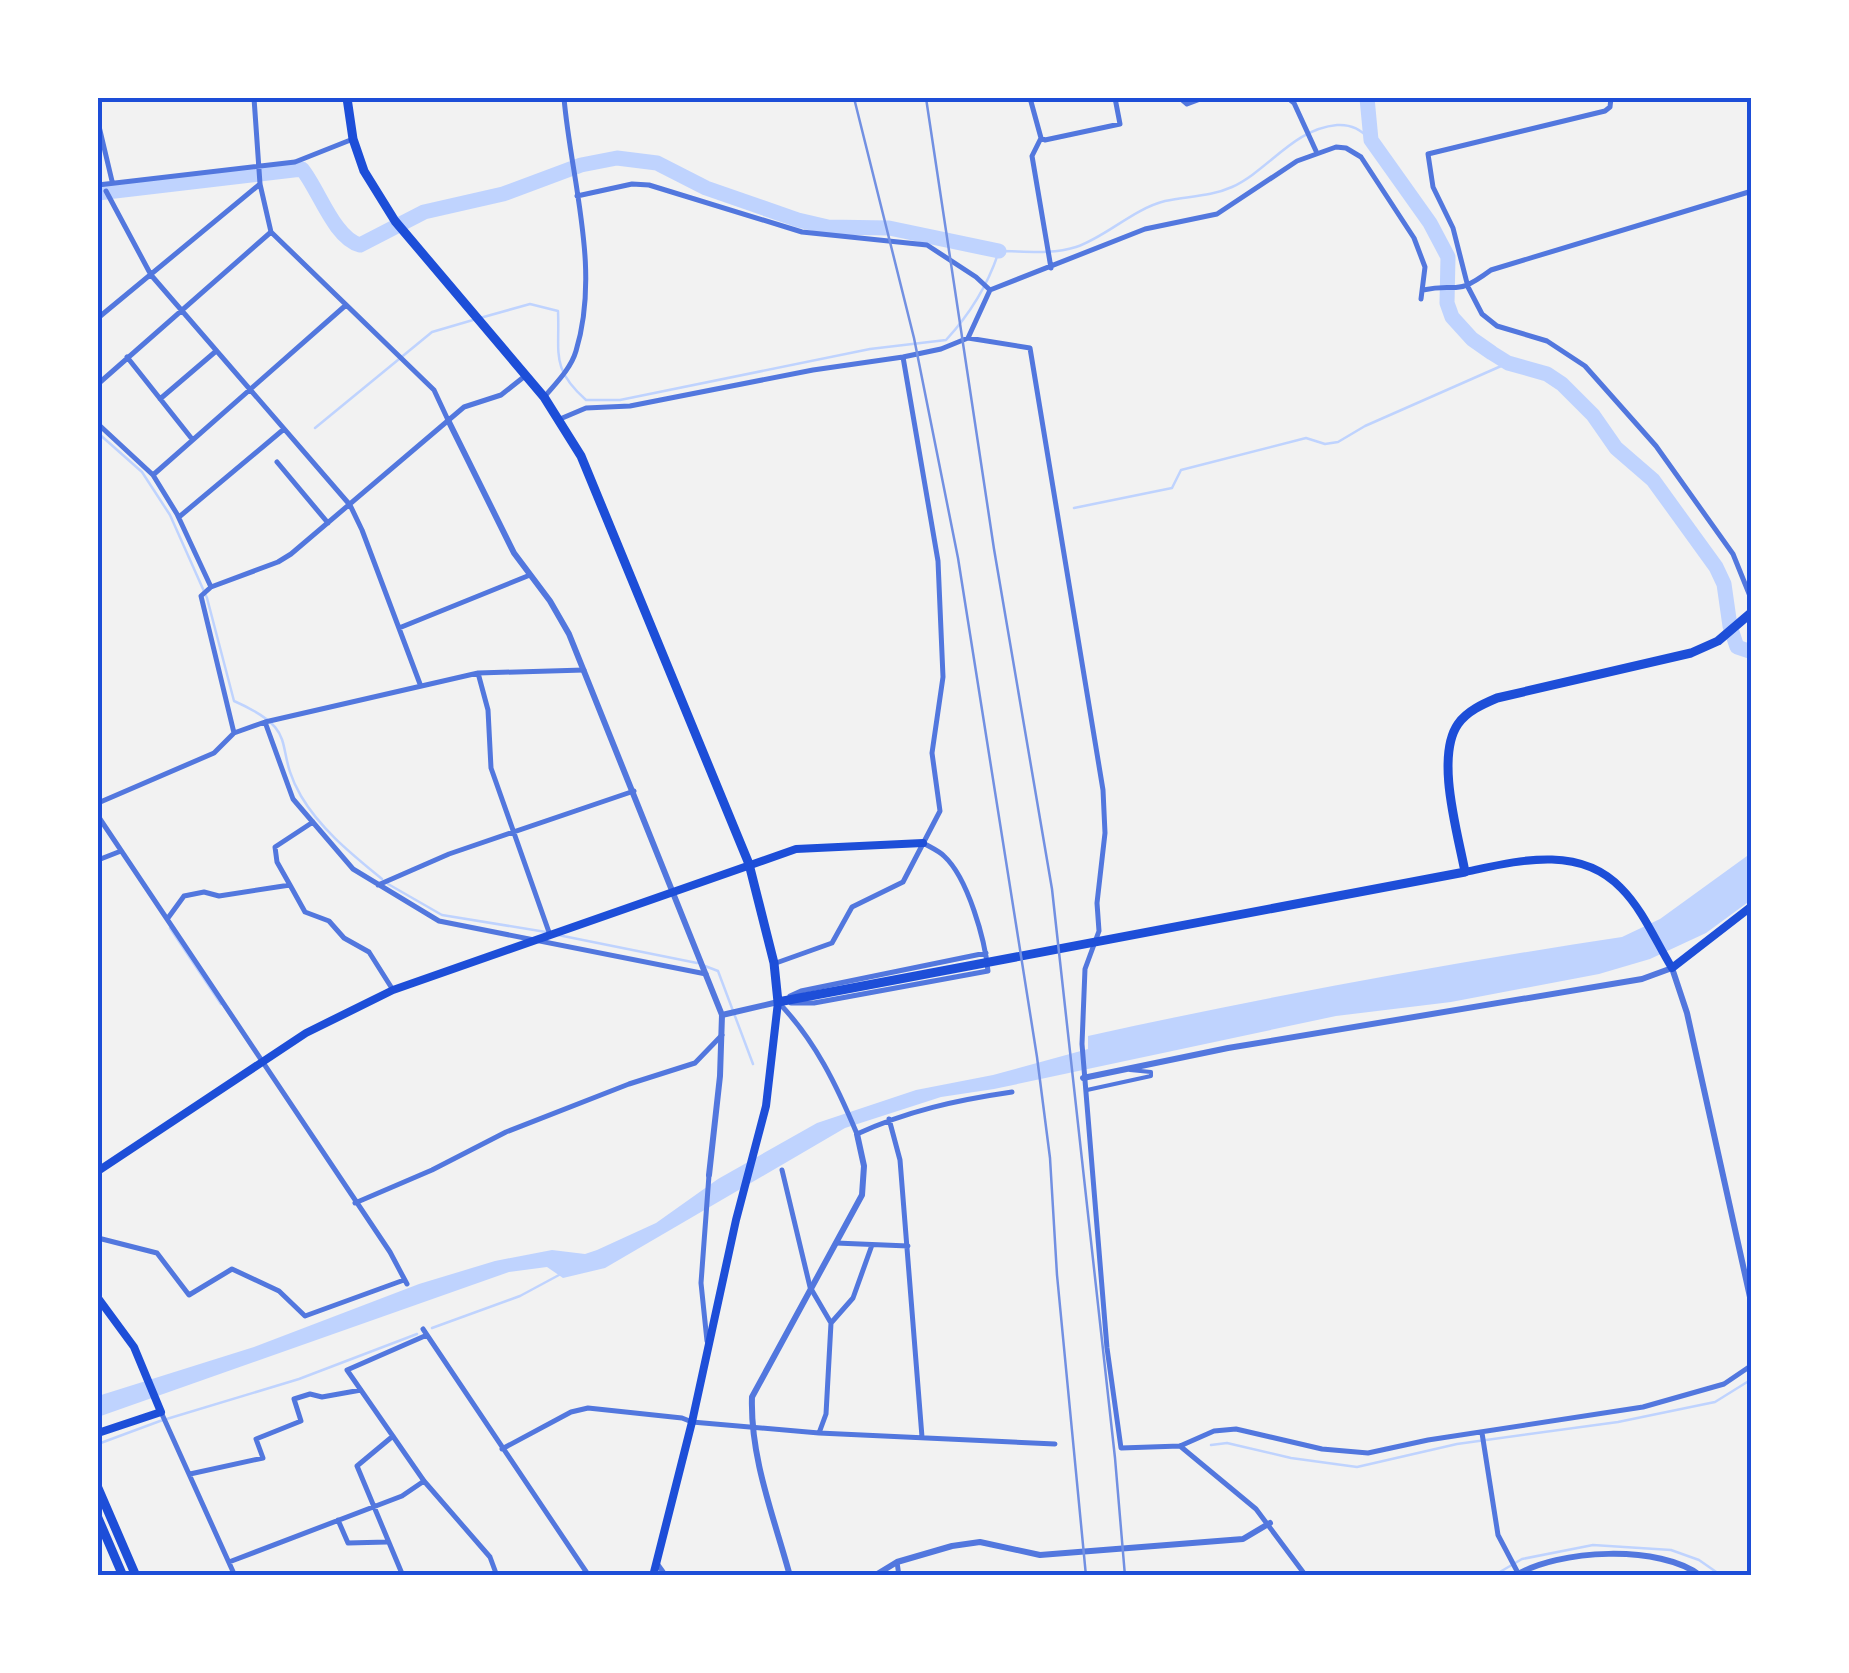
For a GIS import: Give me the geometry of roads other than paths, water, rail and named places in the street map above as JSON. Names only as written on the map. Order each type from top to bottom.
[{"type":"main road","points":[[347,98],[353,139],[364,171],[395,220],[544,398],[560,420],[594,486],[749,864],[774,963],[778,1002],[773,1062],[692,1422],[652,1576]]},
{"type":"main road","points":[[1465,872],[1448,755],[1458,724],[1470,713],[1497,698],[1707,646],[1752,612]]},
{"type":"main road","points":[[98,1171],[263,1060],[332,1018],[393,990],[796,849],[922,842]]},
{"type":"main road","points":[[778,1002],[1525,859],[1579,862],[1598,870],[1621,888],[1672,968],[1752,906]]},
{"type":"main road","points":[[98,1298],[134,1347],[161,1412],[98,1433]]},
{"type":"main road","points":[[98,1488],[136,1576]]},
{"type":"main road","points":[[98,1518],[123,1576]]},
{"type":"street","points":[[254,98],[260,184],[272,232],[434,390],[514,553],[570,634],[722,1016],[724,1033],[701,1284],[708,1346]]},
{"type":"street","points":[[544,398],[576,353],[584,311],[585,254],[564,98]]},
{"type":"street","points":[[1030,98],[1041,138],[1032,156],[1050,266]]},
{"type":"street","points":[[1041,138],[1120,124],[1115,98]]},
{"type":"street","points":[[1180,98],[1187,104],[1203,98]]},
{"type":"street","points":[[1288,98],[1317,152]]},
{"type":"street","points":[[1611,98],[1605,111],[1428,154],[1433,187],[1453,228],[1468,288],[1482,314],[1497,326],[1546,340],[1586,366],[1667,461],[1732,554],[1752,601]]},
{"type":"street","points":[[98,122],[112,181]]},
{"type":"street","points":[[98,185],[295,162],[353,139]]},
{"type":"street","points":[[968,338],[990,290],[1146,229],[1217,214],[1317,152],[1346,148],[1362,157],[1422,252],[1425,289],[1421,299]]},
{"type":"street","points":[[98,318],[260,184]]},
{"type":"street","points":[[576,196],[632,184],[649,185],[802,232],[927,245],[990,290]]},
{"type":"street","points":[[106,191],[151,275],[350,505],[420,684]]},
{"type":"street","points":[[1425,289],[1468,288],[1491,270],[1752,192]]},
{"type":"street","points":[[98,384],[272,232]]},
{"type":"street","points":[[153,475],[346,305]]},
{"type":"street","points":[[560,420],[586,408],[630,406],[813,370],[903,357],[968,338],[1030,348],[1103,790],[1105,832],[1097,903],[1100,931],[1085,969],[1082,1044],[1108,1348],[1121,1448],[1180,1446],[1214,1431],[1236,1430],[1322,1449],[1368,1453],[1643,1407],[1724,1384],[1752,1366]]},
{"type":"street","points":[[160,399],[216,352]]},
{"type":"street","points":[[127,357],[192,439]]},
{"type":"street","points":[[774,963],[832,943],[852,906],[903,882],[940,810],[932,753],[942,677],[938,561],[903,357]]},
{"type":"street","points":[[234,733],[201,596],[211,587],[278,562],[448,420],[464,408],[501,395],[525,375]]},
{"type":"street","points":[[98,424],[153,475],[211,587]]},
{"type":"street","points":[[178,518],[284,429]]},
{"type":"street","points":[[277,462],[328,523]]},
{"type":"street","points":[[399,628],[530,575]]},
{"type":"street","points":[[98,803],[214,753],[234,733],[265,722],[478,672],[585,670]]},
{"type":"street","points":[[478,672],[488,710],[491,768],[550,935]]},
{"type":"street","points":[[265,722],[293,800],[353,869],[439,921],[706,974]]},
{"type":"street","points":[[378,885],[448,854],[634,791]]},
{"type":"street","points":[[98,816],[390,1252],[405,1282],[306,1316],[279,1291],[232,1270],[189,1295],[157,1253],[98,1238]]},
{"type":"street","points":[[312,822],[275,848],[278,862],[305,912],[330,921],[344,938],[369,952],[393,990]]},
{"type":"street","points":[[778,1002],[814,1003],[988,971],[967,894],[956,872],[945,856],[922,842]]},
{"type":"street","points":[[98,860],[121,850]]},
{"type":"street","points":[[168,919],[184,896],[204,892],[219,896],[290,885]]},
{"type":"street","points":[[722,1016],[778,1002],[801,991],[986,953]]},
{"type":"street","points":[[1083,1077],[1228,1048],[1642,979],[1672,968],[1687,1013],[1752,1306]]},
{"type":"street","points":[[778,1002],[802,1026],[840,1092],[857,1134],[864,1166],[862,1195],[752,1397],[751,1426],[790,1576]]},
{"type":"street","points":[[355,1203],[506,1132],[695,1062],[724,1033]]},
{"type":"street","points":[[1087,1090],[1151,1076],[1150,1072],[1120,1070]]},
{"type":"street","points":[[857,1134],[890,1119],[953,1100],[1012,1092]]},
{"type":"street","points":[[890,1119],[900,1160],[922,1436]]},
{"type":"street","points":[[782,1170],[810,1287],[831,1323],[826,1414],[819,1433]]},
{"type":"street","points":[[835,1243],[908,1246]]},
{"type":"street","points":[[831,1323],[853,1298],[872,1245]]},
{"type":"street","points":[[497,1576],[490,1557],[424,1480],[347,1370],[425,1332],[590,1576]]},
{"type":"street","points":[[190,1474],[263,1458],[256,1439],[301,1420],[294,1398],[361,1390]]},
{"type":"street","points":[[502,1450],[571,1412],[588,1408],[819,1433],[1056,1444]]},
{"type":"street","points":[[161,1412],[235,1576]]},
{"type":"street","points":[[1482,1433],[1498,1535],[1516,1574],[1554,1559],[1587,1555],[1654,1556],[1701,1576]]},
{"type":"street","points":[[393,1436],[357,1466],[403,1576]]},
{"type":"street","points":[[1180,1446],[1270,1523],[1306,1576]]},
{"type":"street","points":[[229,1562],[402,1496],[424,1480]]},
{"type":"street","points":[[338,1520],[348,1543],[387,1542]]},
{"type":"street","points":[[874,1576],[898,1562],[980,1542],[1040,1555],[1242,1539],[1270,1523]]},
{"type":"street","points":[[656,1562],[666,1576]]},
{"type":"street","points":[[898,1562],[900,1576]]},
{"type":"water","points":[[1751,848],[1751,900],[1706,933],[1650,959],[1599,974],[1451,1002],[1336,1016],[941,1097],[845,1128],[605,1268],[563,1278],[547,1267],[509,1272],[98,1417],[98,1396],[254,1347],[419,1284],[495,1261],[552,1250],[585,1254],[597,1250],[656,1223],[718,1179],[817,1123],[916,1090],[993,1075],[1088,1049],[1088,1036],[1354,982],[1622,937],[1660,919],[1747,856]]},
{"type":"waterway","points":[[1367,98],[1371,140],[1430,223],[1448,257],[1447,303],[1452,317],[1472,339],[1508,363],[1547,374],[1562,384],[1593,415],[1616,448],[1653,480],[1716,567],[1724,584],[1737,647],[1752,652]]},
{"type":"waterway","points":[[480,318],[530,304],[558,311],[562,369],[586,400],[620,400],[870,349],[946,340],[977,298],[999,251],[1047,252],[1076,247],[1153,205],[1232,187],[1294,142],[1321,128],[1347,126],[1371,140]]},
{"type":"waterway","points":[[98,193],[302,169],[342,233],[360,245],[424,212],[503,194],[581,165],[617,158],[657,163],[706,188],[798,220],[828,227],[889,228],[999,251]]},
{"type":"waterway","points":[[315,428],[432,332],[473,320]]},
{"type":"waterway","points":[[1074,508],[1172,488],[1181,470],[1306,438],[1325,444],[1338,442],[1365,426],[1508,363]]},
{"type":"waterway","points":[[98,433],[142,472],[170,515],[207,598],[234,701],[256,712],[278,731],[292,779],[309,808],[338,841],[382,879]]},
{"type":"waterway","points":[[388,884],[442,915],[546,932]]},
{"type":"waterway","points":[[170,928],[221,1004]]},
{"type":"waterway","points":[[558,935],[697,963]]},
{"type":"waterway","points":[[705,966],[718,971],[753,1064]]},
{"type":"waterway","points":[[432,1328],[520,1296],[559,1275]]},
{"type":"waterway","points":[[98,1444],[299,1379],[417,1334]]},
{"type":"waterway","points":[[1211,1445],[1227,1443],[1291,1458],[1357,1467],[1457,1444],[1618,1422],[1715,1402],[1752,1379]]},
{"type":"waterway","points":[[1493,1576],[1522,1559],[1593,1545],[1671,1550],[1699,1560],[1722,1576]]},
{"type":"railway","points":[[854,98],[914,338],[958,558],[1037,1057],[1050,1158],[1057,1275],[1086,1576]]},
{"type":"railway","points":[[926,98],[994,549],[1052,889],[1125,1576]]}]
